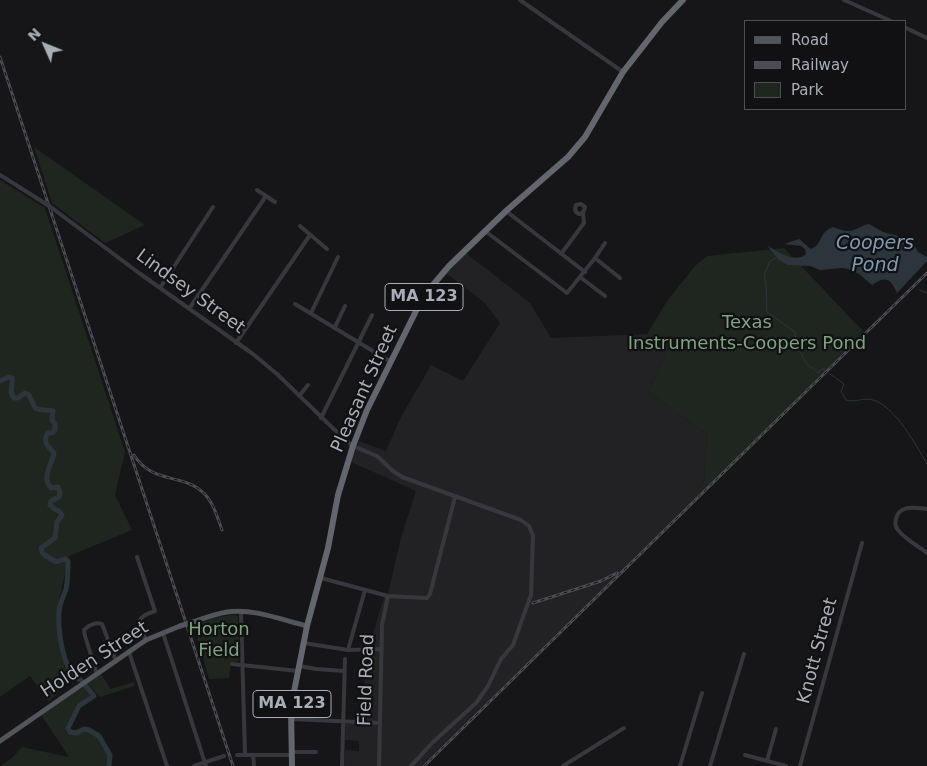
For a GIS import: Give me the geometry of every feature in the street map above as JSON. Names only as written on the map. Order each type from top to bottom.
[{"type":"highway","name":"Pleasant Street","points":[[292,766],[291,719],[299,669],[307,626],[328,548],[338,495],[353,446],[367,410],[418,308],[432,286],[449,266],[506,211],[568,157],[585,136],[623,72],[678,1]]},
{"type":"main road","name":"Holden Street","points":[[0,741],[128,652],[163,632],[214,614],[226,612],[241,612],[307,626]]},
{"type":"street","points":[[520,0],[623,72]]},
{"type":"street","points":[[844,0],[889,20]]},
{"type":"street","points":[[907,28],[927,38]]},
{"type":"street","name":"Lindsey Street","points":[[0,174],[52,208],[264,363],[353,446],[377,456],[402,477],[523,521],[529,526],[533,534],[530,597],[513,645],[502,657],[488,686],[476,703],[432,743],[411,766]]},
{"type":"street","points":[[257,190],[275,202]]},
{"type":"street","points":[[189,309],[266,196]]},
{"type":"street","points":[[160,288],[214,207]]},
{"type":"street","points":[[506,211],[584,272]]},
{"type":"street","points":[[561,254],[584,223],[583,214]]},
{"type":"street","points":[[300,226],[327,249]]},
{"type":"street","points":[[485,231],[567,293],[605,243]]},
{"type":"street","points":[[236,343],[310,235]]},
{"type":"street","points":[[311,313],[338,257]]},
{"type":"street","points":[[595,258],[620,278]]},
{"type":"street","points":[[580,277],[605,296]]},
{"type":"street","points":[[295,304],[391,362]]},
{"type":"street","points":[[335,328],[345,306]]},
{"type":"street","points":[[321,418],[372,315]]},
{"type":"street","points":[[299,396],[308,384]]},
{"type":"street","points":[[321,578],[388,596],[424,598],[429,596],[455,497]]},
{"type":"street","points":[[927,510],[905,508],[897,515],[895,523],[898,531],[927,553]]},
{"type":"street","name":"Knott Street","points":[[800,766],[862,543]]},
{"type":"street","points":[[137,557],[155,611],[139,620],[138,625],[146,640]]},
{"type":"street","points":[[348,650],[365,590]]},
{"type":"street","name":"Field Road","points":[[378,766],[383,620],[388,596]]},
{"type":"street","points":[[241,612],[245,755]]},
{"type":"street","points":[[97,674],[85,636],[84,630],[86,627],[95,623],[102,624],[116,661]]},
{"type":"street","points":[[163,632],[206,764]]},
{"type":"street","points":[[304,643],[348,650],[382,649]]},
{"type":"street","points":[[128,652],[167,766]]},
{"type":"street","points":[[710,766],[744,654]]},
{"type":"street","points":[[342,766],[345,659]]},
{"type":"street","points":[[232,664],[344,671]]},
{"type":"street","points":[[680,766],[702,693]]},
{"type":"street","points":[[291,719],[380,723]]},
{"type":"street","points":[[563,766],[624,728]]},
{"type":"street","points":[[767,761],[776,729]]},
{"type":"street","points":[[237,755],[316,752]]},
{"type":"street","points":[[743,760],[745,754],[786,766]]},
{"type":"street","points":[[253,755],[254,766]]},
{"type":"street","points":[[194,766],[206,764],[224,756]]},
{"type":"shaded area","points":[[466,253],[530,303],[551,338],[647,334],[667,352],[648,392],[707,434],[704,481],[678,517],[421,766],[344,766],[345,750],[359,751],[359,741],[345,740],[345,724],[363,724],[366,647],[369,647],[384,597],[387,597],[400,541],[416,491],[351,462],[359,441],[386,451],[401,417],[431,365],[463,381],[500,323],[484,302],[446,273]]},
{"type":"green space","points":[[34,147],[145,225],[105,243],[52,203]]},
{"type":"green space","points":[[0,180],[45,208],[125,452],[115,495],[132,530],[69,556],[58,605],[65,667],[72,678],[49,702],[30,676],[0,697]]},
{"type":"green space","name":"Texas Instruments-Coopers Pond","points":[[784,248],[864,332],[678,517],[704,481],[707,434],[648,392],[667,352],[647,334],[667,301],[695,266],[707,256]]},
{"type":"green space","name":"Horton Field","points":[[238,616],[239,661],[231,662],[229,678],[209,679],[194,625],[214,618]]},
{"type":"green space","points":[[101,674],[111,689],[134,682],[135,686],[100,697],[87,684]]},
{"type":"green space","points":[[85,685],[94,696],[79,706],[68,728],[74,732],[88,730],[95,732],[99,736],[100,743],[110,755],[107,766],[1,766],[22,747],[69,757],[41,715]]},
{"type":"water","name":"Coopers Pond","points":[[869,224],[883,232],[899,236],[913,243],[918,252],[927,257],[927,261],[897,293],[892,284],[887,280],[881,280],[872,285],[859,274],[848,269],[820,270],[810,266],[787,265],[778,259],[767,245],[786,256],[802,257],[806,254],[805,249],[801,246],[784,244],[799,239],[811,249],[817,246],[823,234],[832,227],[849,231]]},
{"type":"waterway","points":[[776,258],[770,261],[764,275],[767,312],[795,332],[797,349],[807,364],[818,373],[825,369]]},
{"type":"waterway","points":[[919,290],[927,293]]},
{"type":"waterway","points":[[830,374],[844,384],[841,391],[846,400],[873,400],[889,410],[904,427],[927,464]]},
{"type":"waterway","points":[[0,381],[9,377],[12,378],[11,393],[14,398],[18,398],[25,393],[29,395],[35,408],[53,411],[52,420],[55,424],[55,430],[46,436],[46,444],[54,453],[47,480],[51,488],[58,487],[59,497],[51,501],[50,505],[62,515],[57,522],[55,538],[41,548],[43,554],[56,562],[65,559],[68,561],[67,586],[59,609],[59,629],[65,660],[69,669],[81,680]]},
{"type":"waterway","points":[[85,685],[94,696],[79,706],[68,728],[70,732],[76,733],[84,729],[99,736],[110,755],[109,766]]},
{"type":"railway","points":[[0,57],[233,766]]},
{"type":"railway","points":[[424,766],[927,273]]},
{"type":"railway","points":[[134,455],[142,465],[151,471],[161,476],[191,484],[200,490],[213,505],[222,530]]},
{"type":"railway","points":[[533,603],[601,581],[617,573]]}]
